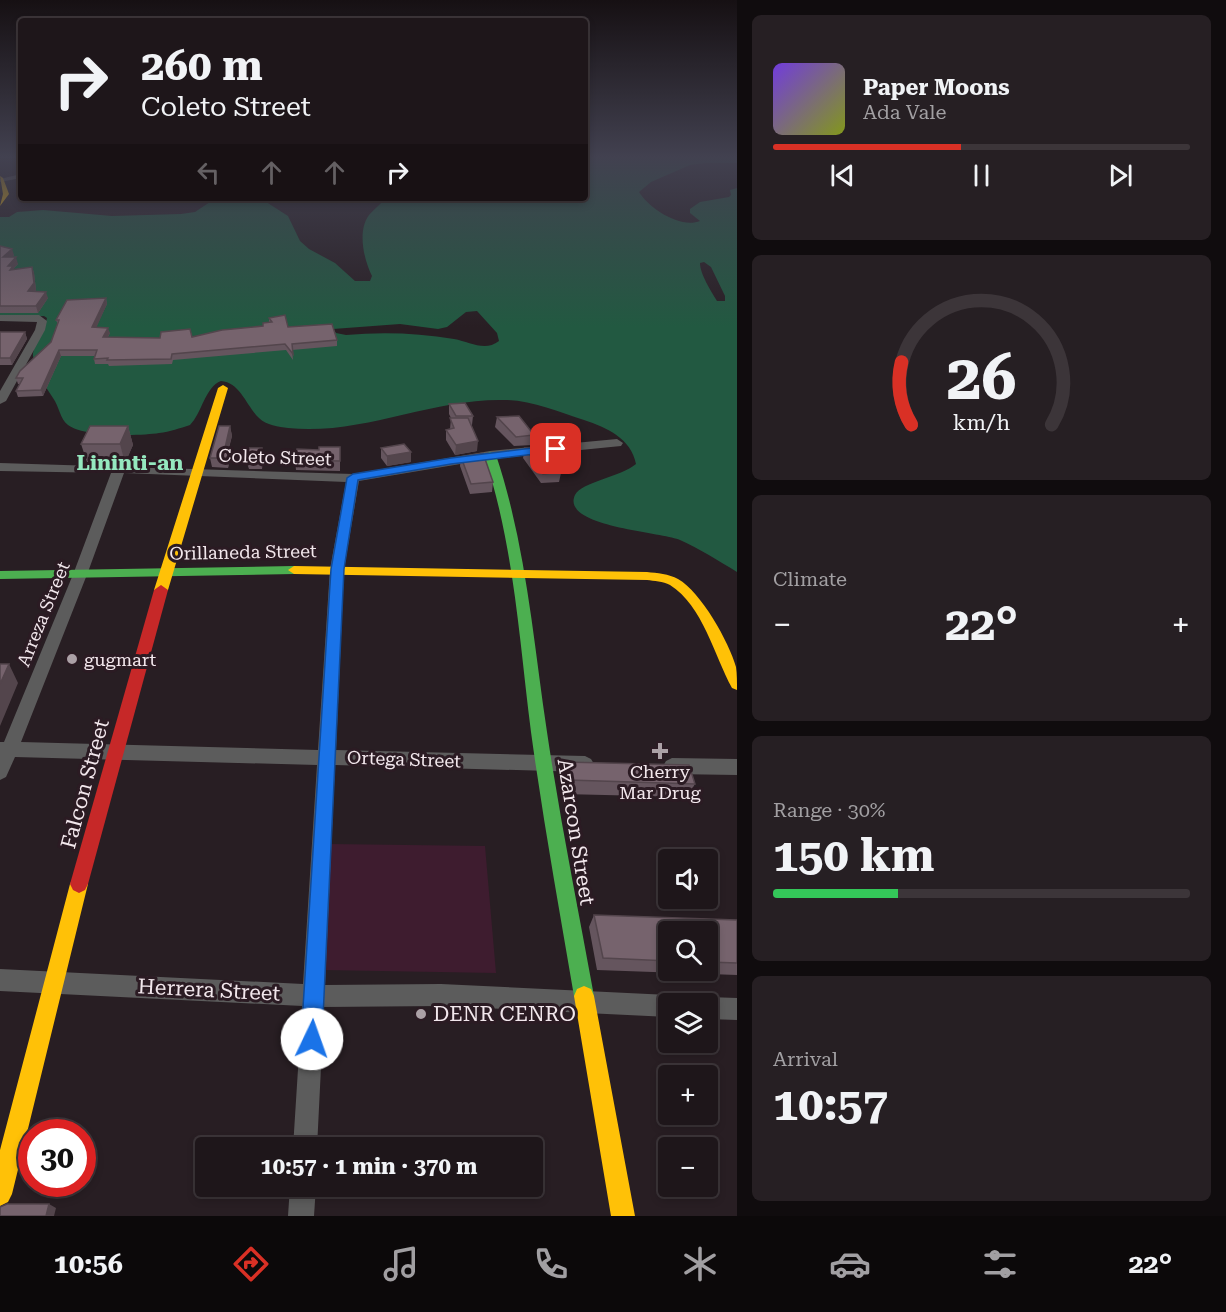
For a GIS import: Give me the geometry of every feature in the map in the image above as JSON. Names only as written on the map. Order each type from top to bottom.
[{"type":"street","points":[[0,318],[42,319],[40,330],[0,401]]},
{"type":"street","points":[[0,370],[17,370]]},
{"type":"street","name":"Falcon Street","points":[[0,1194],[53,981],[116,750],[166,572],[223,388]]},
{"type":"street","name":"Coleto Street","points":[[0,467],[353,478],[490,455],[617,443]]},
{"type":"street","name":"Azarcon Street","points":[[490,455],[502,486],[518,574],[543,762],[623,1216]]},
{"type":"street","name":"Arreza Street","points":[[0,772],[4,749],[81,573],[119,469]]},
{"type":"street","points":[[306,1137],[337,569],[353,478]]},
{"type":"street","name":"Orillaneda Street","points":[[0,575],[337,569],[609,574],[665,579],[681,589],[702,616],[737,684]]},
{"type":"street","name":"Ortega Street","points":[[4,749],[116,750],[600,764]]},
{"type":"street","points":[[657,765],[737,767]]},
{"type":"street","name":"Herrera Street","points":[[0,980],[314,996],[441,995],[658,1005]]},
{"type":"street","points":[[718,1008],[737,1009]]},
{"type":"street","points":[[301,1216],[302,1197]]},
{"type":"shaded area","points":[[14,214],[112,216],[284,214],[288,216],[300,241],[309,249],[335,263],[355,281],[370,281],[372,276],[363,246],[363,229],[369,215],[663,214],[675,220],[692,223],[700,221],[691,214],[737,214],[737,572],[680,540],[597,521],[583,514],[575,506],[575,495],[579,490],[636,464],[629,447],[617,435],[584,420],[535,404],[505,400],[451,405],[342,427],[288,428],[262,420],[238,390],[228,382],[221,381],[207,394],[190,425],[151,434],[112,435],[86,432],[75,429],[65,422],[36,367],[33,353],[47,318],[44,316],[0,317],[0,217],[9,217]],"holes":[[[704,262],[711,267],[725,296],[725,301],[717,301],[704,277],[700,263]],[[477,311],[497,333],[499,341],[483,346],[454,339],[414,334],[346,335],[336,333],[333,329],[400,324],[438,329],[447,327],[466,312]]]},
{"type":"shaded area","points":[[329,844],[485,846],[496,973],[322,970]]},
{"type":"building","points":[[0,246],[12,249],[3,257],[16,257],[8,266],[13,266],[10,270],[32,267],[34,283],[28,291],[46,292],[36,306],[0,306]]},
{"type":"building","points":[[106,298],[92,327],[108,328],[103,337],[160,338],[161,332],[190,329],[192,337],[222,330],[263,326],[263,323],[272,322],[269,318],[285,315],[288,327],[332,324],[337,340],[292,344],[293,354],[285,344],[172,354],[171,359],[94,359],[97,350],[59,350],[41,390],[16,391],[23,378],[16,378],[20,371],[51,342],[59,320],[56,320],[67,300]]},
{"type":"building","points":[[0,332],[25,332],[10,358],[0,358]]},
{"type":"building","points":[[465,403],[473,416],[456,416],[449,404]]},
{"type":"building","points":[[519,416],[534,435],[516,437],[497,417]]},
{"type":"building","points":[[450,418],[468,418],[478,441],[456,445],[446,430],[454,428]]},
{"type":"building","points":[[90,426],[128,426],[120,444],[81,444]]},
{"type":"building","points":[[219,426],[230,426],[225,448],[230,448],[227,458],[210,458]]},
{"type":"building","points":[[404,444],[411,452],[387,456],[381,448]]},
{"type":"building","points":[[319,447],[340,447],[340,461],[295,460],[297,449],[319,450]]},
{"type":"building","points":[[543,447],[563,464],[555,464],[561,472],[543,474],[525,448]]},
{"type":"building","points":[[244,448],[262,448],[261,459],[248,459]]},
{"type":"building","points":[[483,453],[493,482],[471,484],[461,457]]},
{"type":"building","points":[[0,664],[9,664],[0,684]]},
{"type":"building","points":[[564,762],[689,765],[695,784],[568,780]]},
{"type":"building","points":[[594,915],[737,920],[737,963],[718,962],[718,921],[658,921],[658,960],[603,958]]},
{"type":"building","points":[[7,1204],[49,1204],[46,1216],[0,1216],[0,1207]]},
{"type":"traffic: fast","points":[[490,455],[501,487],[516,555],[544,764],[584,996]]},
{"type":"traffic: fast","points":[[0,575],[294,570]]},
{"type":"traffic: slow","points":[[161,590],[223,388]]},
{"type":"traffic: slow","points":[[294,570],[647,576],[664,579],[674,582],[694,601],[711,628],[737,684]]},
{"type":"traffic: slow","points":[[0,1194],[79,884]]},
{"type":"traffic: slow","points":[[584,996],[623,1216]]},
{"type":"traffic: jam","points":[[79,884],[161,590]]},
{"type":"place","name":"gugmart","points":[[72,659]]},
{"type":"place","name":"Cherry Mar Drug","points":[[660,751]]},
{"type":"place","name":"DENR CENRO","points":[[421,1014]]},
{"type":"district","name":"Lininti-an","points":[[130,463]]},
{"type":"route","points":[[312,1039],[337,569],[353,478],[490,455],[556,449]]}]
